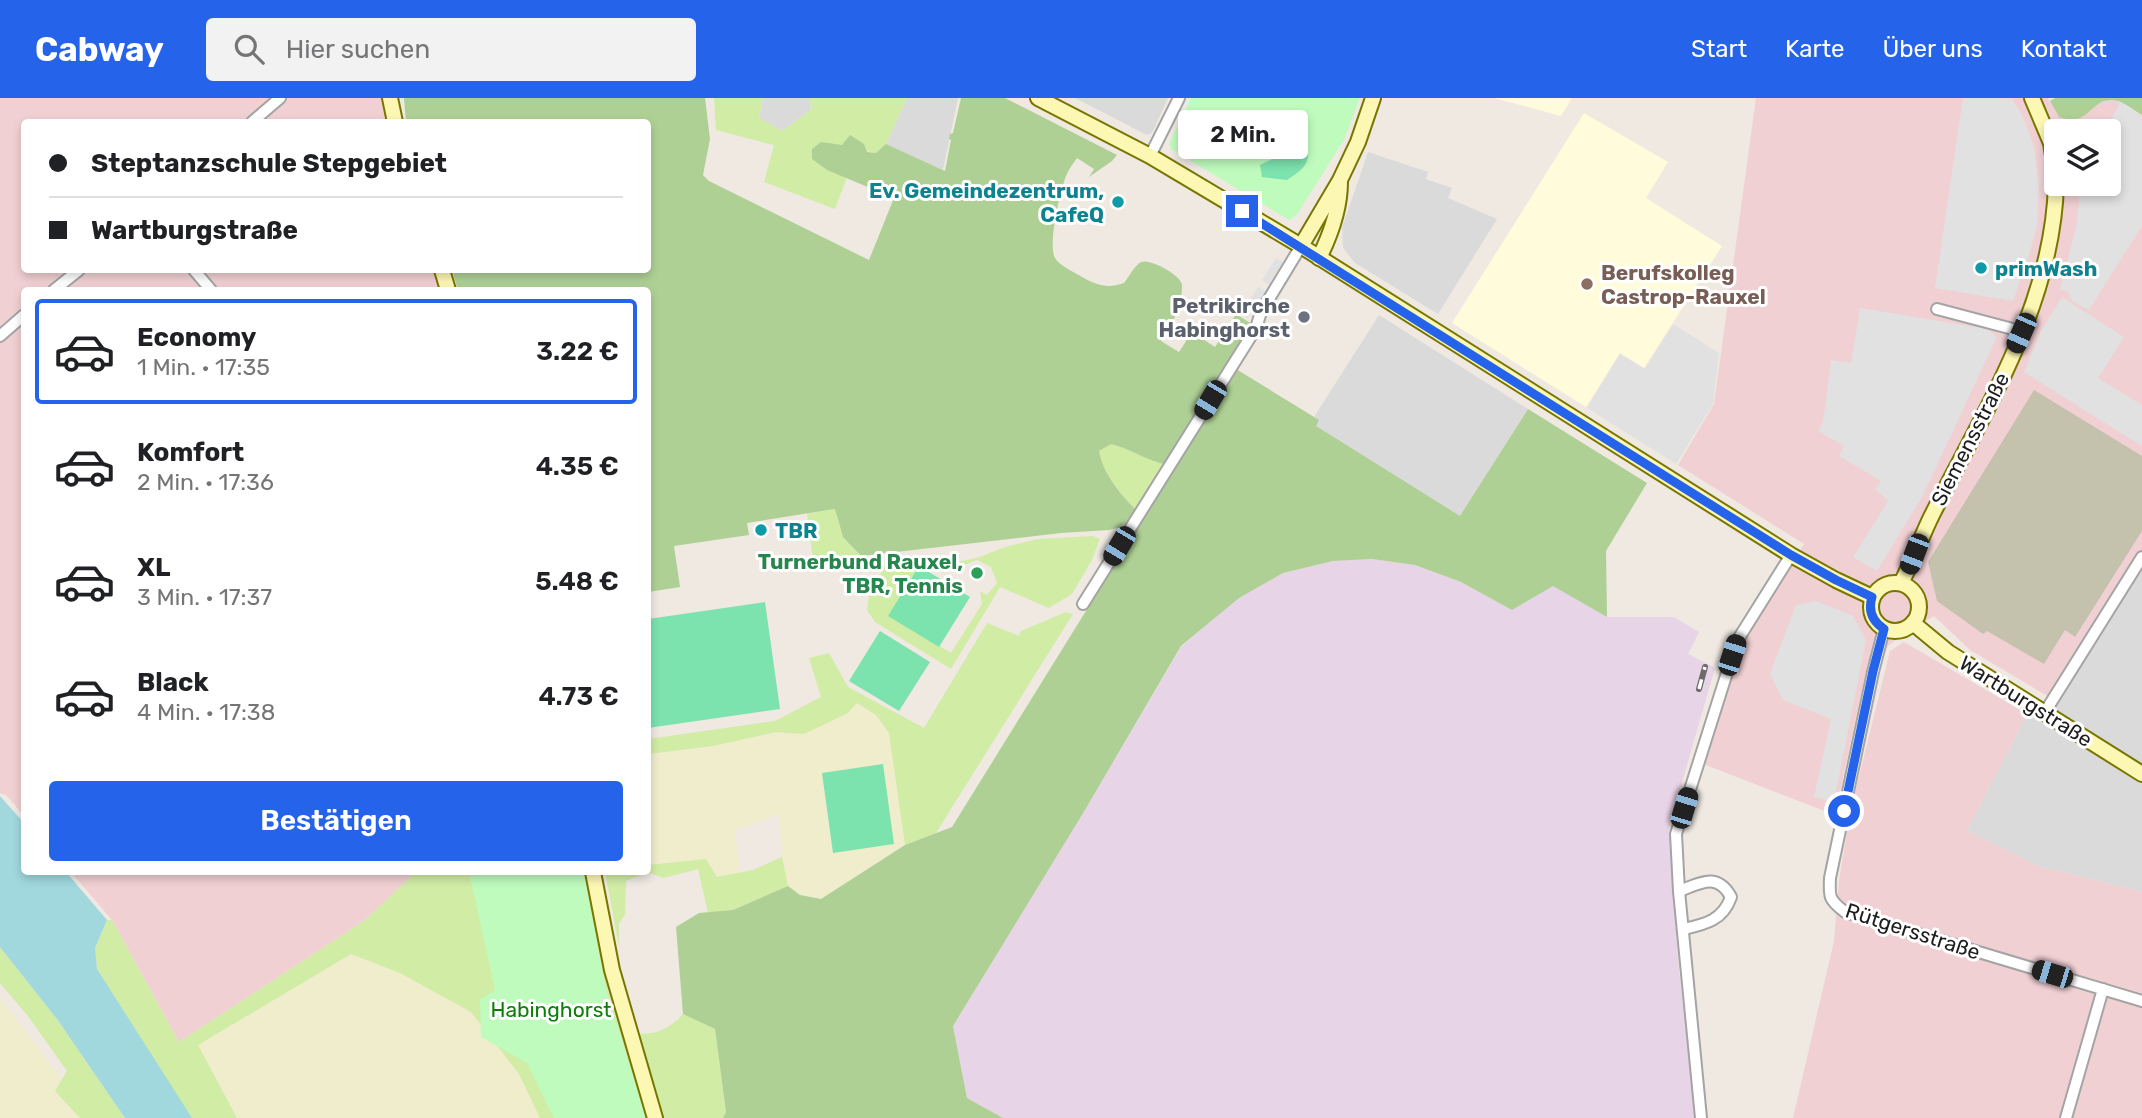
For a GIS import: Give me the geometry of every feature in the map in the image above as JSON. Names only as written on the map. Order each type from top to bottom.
[{"type":"main road","points":[[390,98],[394,119]]},
{"type":"main road","points":[[1038,98],[1150,156],[1301,246],[1791,555],[1872,597]]},
{"type":"main road","points":[[1301,246],[1340,180],[1373,98]]},
{"type":"main road","points":[[2036,99],[2044,122]]},
{"type":"main road","points":[[1319,258],[1334,223],[1340,197],[1340,180]]},
{"type":"main road","name":"Siemensstraße","points":[[1901,583],[1932,516],[1987,411],[2021,333],[2051,244],[2056,196]]},
{"type":"main road","points":[[1901,583],[1912,589],[1918,600],[1919,612],[1913,623],[1900,631],[1884,629],[1872,615],[1872,597],[1884,585],[1901,583]]},
{"type":"main road","name":"Wartburgstraße","points":[[1913,623],[1948,652],[2142,774]]},
{"type":"main road","points":[[594,875],[612,970],[655,1118]]},
{"type":"street","points":[[256,119],[280,98]]},
{"type":"street","points":[[1150,156],[1179,98]]},
{"type":"street","points":[[1083,604],[1256,328],[1261,312],[1301,246]]},
{"type":"street","points":[[58,287],[75,273]]},
{"type":"street","points":[[197,273],[208,287]]},
{"type":"street","points":[[1937,309],[2021,333]]},
{"type":"street","points":[[0,336],[21,318]]},
{"type":"street","points":[[1701,1118],[1676,834],[1737,641],[1791,555]]},
{"type":"street","points":[[2045,712],[2142,557]]},
{"type":"street","name":"Rütgersstraße","points":[[1884,629],[1830,878],[1829,896],[1834,904],[1845,912],[2142,1001]]},
{"type":"street","points":[[1679,891],[1707,881],[1716,881],[1726,888],[1731,897],[1727,909],[1715,919],[1684,929]]},
{"type":"street","points":[[2066,1118],[2103,989]]},
{"type":"shaded area","points":[[0,98],[382,98],[388,119],[21,119],[21,273],[435,273],[440,287],[21,287],[21,812],[6,795],[0,793]]},
{"type":"shaded area","points":[[763,98],[810,98],[811,110],[782,131],[759,119]]},
{"type":"shaded area","points":[[907,98],[958,98],[943,170],[886,144]]},
{"type":"shaded area","points":[[1075,98],[1168,98],[1152,133],[1147,135]]},
{"type":"shaded area","points":[[1494,98],[1572,98],[1561,116]]},
{"type":"shaded area","points":[[1756,98],[2048,98],[2059,117],[2083,117],[2107,99],[2115,100],[2142,116],[2142,550],[2049,697],[1970,650],[1934,616],[1897,639],[1868,662],[1835,815],[1703,764],[1740,647],[1804,544],[1678,465],[1714,404]]},
{"type":"shaded area","points":[[1963,98],[2012,98],[2024,119],[2034,147],[2039,183],[2037,226],[2013,301],[1935,288]]},
{"type":"shaded area","points":[[2121,102],[2142,117],[2142,226],[2089,310],[2072,301],[2068,292],[2060,289],[2076,228],[2079,196],[2121,196],[2121,119],[2111,119]]},
{"type":"shaded area","name":"Berufskolleg Castrop-Rauxel","points":[[1584,113],[1668,162],[1646,198],[1722,246],[1644,368],[1620,353],[1586,407],[1452,323]]},
{"type":"shaded area","points":[[1368,152],[1428,172],[1426,179],[1452,188],[1448,198],[1497,219],[1438,314],[1355,263],[1343,248],[1342,228]]},
{"type":"shaded area","points":[[1276,258],[1283,262],[1269,285],[1262,280]]},
{"type":"shaded area","points":[[1258,287],[1265,291],[1248,318],[1241,314]]},
{"type":"shaded area","points":[[2062,297],[2124,337],[2098,378],[2142,405],[2142,446],[2024,372],[2041,331]]},
{"type":"shaded area","points":[[1860,308],[1987,329],[1997,337],[1922,497],[1877,571],[1853,557],[1888,501],[1875,489],[1881,481],[1839,456],[1844,446],[1818,431],[1823,422],[1831,360],[1851,363]]},
{"type":"shaded area","points":[[1379,315],[1528,409],[1461,517],[1315,426],[1319,420],[1314,417]]},
{"type":"shaded area","points":[[1673,324],[1719,353],[1713,404],[1676,464],[1587,408],[1620,354],[1645,369]]},
{"type":"shaded area","points":[[2034,390],[2142,456],[2142,531],[2075,637],[2065,630],[2044,664],[1987,631],[1983,634],[1937,601],[1928,562]]},
{"type":"shaded area","points":[[2142,550],[2142,892],[2038,866],[1967,831],[2027,714],[2049,697]]},
{"type":"shaded area","points":[[1372,559],[1415,565],[1461,582],[1512,610],[1553,585],[1607,617],[1674,617],[1699,632],[1688,654],[1715,668],[1669,828],[1679,971],[1697,1118],[1003,1118],[967,1098],[953,1026],[1181,647],[1238,598],[1283,573],[1333,561]]},
{"type":"shaded area","points":[[1816,601],[1853,616],[1866,640],[1834,802],[1814,797],[1831,719],[1783,700],[1770,674],[1796,605]]},
{"type":"shaded area","points":[[1904,642],[2027,714],[1967,831],[2038,866],[2142,892],[2142,1118],[1793,1118],[1834,941],[1839,881],[1850,813],[1890,651]]},
{"type":"shaded area","points":[[857,703],[876,715],[889,733],[905,845],[821,899],[802,895],[788,886],[782,857],[779,814],[735,830],[740,873],[717,877],[705,859],[651,865],[651,754],[714,746],[776,732],[804,734]]},
{"type":"shaded area","points":[[74,875],[413,875],[364,921],[179,1042],[112,920]]},
{"type":"shaded area","points":[[351,954],[400,973],[471,1012],[519,1074],[540,1118],[237,1118],[197,1045]]},
{"type":"shaded area","points":[[0,998],[62,1079],[55,1091],[80,1118],[0,1118]]},
{"type":"green space","points":[[404,98],[705,98],[710,139],[703,175],[709,181],[869,260],[894,198],[827,170],[812,159],[812,149],[821,142],[842,145],[850,135],[864,144],[867,152],[876,153],[886,144],[945,171],[950,134],[953,133],[961,98],[1005,98],[1117,155],[1089,177],[1094,169],[1077,158],[1068,172],[1053,232],[1053,252],[1060,264],[1087,280],[1107,286],[1124,283],[1134,269],[1145,261],[1171,272],[1182,285],[1181,300],[1161,341],[1179,352],[1192,332],[1215,347],[1236,314],[1255,326],[1168,465],[1111,444],[1099,451],[1109,476],[1138,512],[1121,527],[861,556],[843,537],[835,509],[747,523],[749,535],[674,546],[680,587],[651,592],[651,287],[457,287],[453,273],[651,273],[651,119],[406,119]]},
{"type":"green space","points":[[714,98],[763,98],[759,118],[782,131],[811,110],[810,98],[907,98],[886,144],[876,153],[821,142],[812,149],[812,159],[827,170],[847,177],[835,209],[764,182],[774,145],[716,130]]},
{"type":"green space","points":[[1191,98],[1360,98],[1344,140],[1296,216],[1289,220],[1171,149],[1169,143]]},
{"type":"green space","points":[[2055,98],[2142,98],[2142,115],[2113,100],[2099,103],[2084,116],[2069,119],[2059,117],[2050,101]]},
{"type":"green space","points":[[1294,148],[1302,148],[1308,153],[1307,162],[1302,169],[1287,180],[1262,177],[1260,165]]},
{"type":"green space","points":[[1236,369],[1319,420],[1316,426],[1460,516],[1528,409],[1647,483],[1606,551],[1607,617],[1553,586],[1512,610],[1461,582],[1415,565],[1372,559],[1333,561],[1283,573],[1239,598],[1181,646],[953,1026],[967,1098],[1003,1118],[723,1118],[726,1112],[715,1029],[683,1014],[676,927],[699,913],[733,910],[788,886],[800,895],[821,899],[905,845],[952,827]]},
{"type":"green space","points":[[1111,444],[1168,465],[1138,512],[1119,491],[1104,468],[1099,451]]},
{"type":"green space","points":[[836,509],[844,536],[861,556],[813,560],[807,514]]},
{"type":"green space","points":[[1093,536],[1100,539],[1092,560],[1072,594],[1049,608],[1000,587],[951,669],[875,622],[867,610],[869,596],[886,563],[923,555],[889,616],[951,653],[982,604],[980,591],[987,595],[997,583],[991,567],[977,560],[943,573],[937,566],[977,558],[1005,547],[1038,539]]},
{"type":"green space","points":[[919,566],[970,597],[939,647],[888,616]]},
{"type":"green space","points":[[765,602],[780,709],[651,728],[651,619]]},
{"type":"green space","points":[[1066,612],[1073,614],[936,833],[905,845],[889,733],[876,715],[857,703],[848,713],[804,734],[776,732],[713,746],[651,754],[651,739],[775,721],[821,697],[809,658],[829,653],[848,687],[924,728],[987,623],[1019,636],[1021,631]]},
{"type":"green space","points":[[880,631],[930,662],[899,711],[849,681]]},
{"type":"green space","points":[[883,764],[894,844],[833,853],[822,773]]},
{"type":"green space","points":[[782,857],[788,886],[733,910],[708,913],[698,869],[663,878],[651,873],[651,865],[706,859],[717,877],[753,870]]},
{"type":"green space","points":[[413,875],[584,875],[609,994],[621,1031],[639,1034],[655,1032],[669,1026],[683,1014],[715,1029],[726,1112],[723,1118],[540,1118],[519,1074],[471,1012],[400,973],[351,954],[198,1045],[237,1118],[191,1118],[97,969],[95,948],[107,920],[112,920],[179,1042],[364,921]]},
{"type":"green space","name":"Habinghorst","points":[[470,875],[585,875],[606,989],[646,1118],[554,1118],[527,1063],[481,1037],[480,1000],[495,990]]},
{"type":"green space","points":[[606,875],[641,875],[626,881],[625,914],[619,924],[619,946]]},
{"type":"green space","points":[[0,947],[57,1019],[125,1118],[80,1118],[55,1091],[67,1071],[28,1016],[0,983]]},
{"type":"water","points":[[0,796],[21,820],[21,875],[69,875],[107,920],[95,948],[97,969],[192,1118],[125,1118],[57,1019],[0,947]]},
{"type":"railway","points":[[1699,689],[1705,667]]},
{"type":"place","name":"Ev. Gemeindezentrum, CafeQ","points":[[1118,202]]},
{"type":"place","name":"primWash","points":[[1981,268]]},
{"type":"place","name":"Berufskolleg Castrop-Rauxel","points":[[1587,284]]},
{"type":"place","name":"Petrikirche Habinghorst","points":[[1304,317]]},
{"type":"place","name":"TBR","points":[[761,530]]},
{"type":"place","name":"Turnerbund Rauxel, TBR, Tennis","points":[[977,573]]},
{"type":"route","points":[[1242,211],[1791,555],[1872,597],[1870,609],[1874,621],[1884,629],[1844,811]]}]
